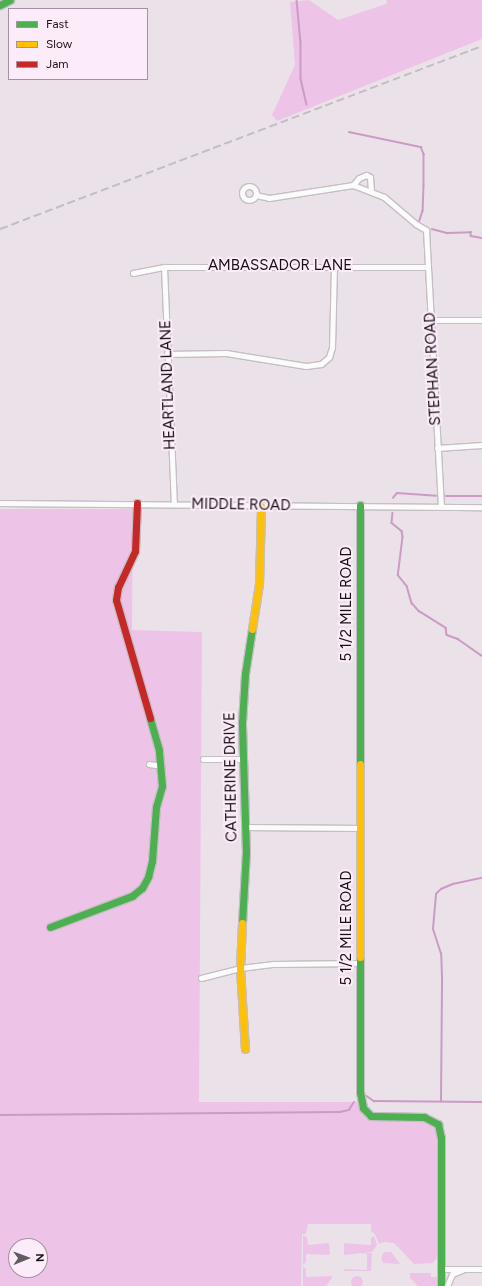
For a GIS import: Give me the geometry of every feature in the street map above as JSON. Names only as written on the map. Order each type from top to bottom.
[{"type":"street","points":[[0,5],[10,0]]},
{"type":"street","points":[[256,195],[269,198],[353,185],[371,191],[370,177],[366,175],[359,178],[353,185]]},
{"type":"street","name":"STEPHAN ROAD","points":[[371,191],[390,201],[416,224],[426,230],[441,507]]},
{"type":"street","name":"AMBASSADOR LANE","points":[[133,273],[164,266],[428,267]]},
{"type":"street","name":"HEARTLAND LANE","points":[[164,266],[174,503]]},
{"type":"street","points":[[167,354],[226,353],[306,366],[321,364],[329,356],[332,347],[334,267]]},
{"type":"street","points":[[430,320],[482,320]]},
{"type":"street","points":[[437,448],[482,445]]},
{"type":"street","name":"MIDDLE ROAD","points":[[0,503],[174,503],[261,506],[360,505],[482,507]]},
{"type":"street","points":[[50,927],[132,896],[142,888],[152,861],[156,806],[162,786],[161,766],[152,718],[116,600],[118,587],[135,551],[136,503]]},
{"type":"street","name":"5 1/2 MILE ROAD","points":[[360,505],[360,1092],[363,1108],[371,1116],[424,1118],[438,1124],[440,1138],[441,1286]]},
{"type":"street","name":"CATHERINE DRIVE","points":[[245,1049],[240,968],[246,827],[242,759],[243,697],[259,584],[261,506]]},
{"type":"street","points":[[203,759],[242,759]]},
{"type":"street","points":[[150,764],[161,766]]},
{"type":"street","points":[[246,827],[360,828]]},
{"type":"street","points":[[201,978],[240,968],[274,964],[360,963]]},
{"type":"street","points":[[441,1269],[482,1269]]},
{"type":"street","points":[[447,1286],[452,1274],[462,1269]]},
{"type":"shaded area","points":[[309,0],[338,20],[386,4],[387,0],[482,0],[482,39],[277,121],[272,115],[295,65],[290,2]]},
{"type":"shaded area","points":[[0,509],[133,509],[132,630],[202,632],[199,1102],[358,1102],[362,1114],[374,1121],[422,1121],[430,1123],[438,1134],[438,1256],[433,1263],[414,1264],[394,1243],[384,1242],[379,1244],[375,1234],[371,1231],[371,1224],[308,1224],[306,1234],[302,1234],[301,1286],[0,1286]]},
{"type":"shaded area","points":[[303,1235],[307,1237],[308,1245],[329,1243],[330,1255],[306,1254],[306,1262],[303,1265]]},
{"type":"shaded area","points":[[374,1236],[377,1245],[372,1252],[344,1255],[344,1243],[371,1245],[371,1238]]},
{"type":"shaded area","points":[[384,1252],[391,1252],[400,1264],[383,1263],[381,1258]]},
{"type":"shaded area","points":[[361,1253],[372,1253],[371,1271],[344,1271],[344,1269],[367,1270],[367,1254]]},
{"type":"shaded area","points":[[303,1267],[306,1269],[306,1277],[332,1276],[332,1278],[326,1286],[303,1286]]},
{"type":"shaded area","points":[[410,1273],[431,1273],[431,1277],[437,1277],[437,1286],[418,1286],[410,1278]]},
{"type":"shaded area","points":[[355,1276],[359,1276],[363,1280],[363,1284],[360,1287],[354,1287],[351,1284],[351,1280]]},
{"type":"waterway","points":[[297,0],[301,43],[301,79],[307,104]]},
{"type":"waterway","points":[[349,132],[421,147],[424,154],[424,185],[423,211],[419,223]]},
{"type":"waterway","points":[[432,229],[447,233],[471,232],[471,236],[482,238]]},
{"type":"waterway","points":[[393,498],[397,493],[436,496]]},
{"type":"waterway","points":[[446,496],[482,496]]},
{"type":"waterway","points":[[393,513],[392,523],[402,531],[403,537],[398,575],[407,586],[412,603],[419,611],[446,628],[447,635],[458,639],[482,656]]},
{"type":"waterway","points":[[441,1101],[442,977],[441,954],[433,929],[436,894],[441,889],[453,884],[482,878]]},
{"type":"waterway","points":[[367,1096],[374,1101],[482,1102]]},
{"type":"waterway","points":[[0,1115],[340,1112],[349,1110],[354,1102]]},
{"type":"railway","points":[[0,229],[482,46]]},
{"type":"traffic: fast","points":[[0,5],[10,0]]},
{"type":"traffic: fast","points":[[360,505],[360,764]]},
{"type":"traffic: fast","points":[[242,923],[246,852],[242,722],[245,674],[252,629]]},
{"type":"traffic: fast","points":[[50,927],[132,896],[142,888],[148,877],[152,861],[156,807],[162,786],[159,750],[150,718]]},
{"type":"traffic: fast","points":[[360,957],[360,1092],[363,1108],[371,1116],[424,1117],[438,1124],[441,1138],[441,1286]]},
{"type":"traffic: slow","points":[[252,629],[259,584],[261,506]]},
{"type":"traffic: slow","points":[[360,764],[360,957]]},
{"type":"traffic: slow","points":[[242,923],[240,968],[245,1049]]},
{"type":"traffic: jam","points":[[137,503],[135,551],[118,587],[116,600],[150,718]]}]
